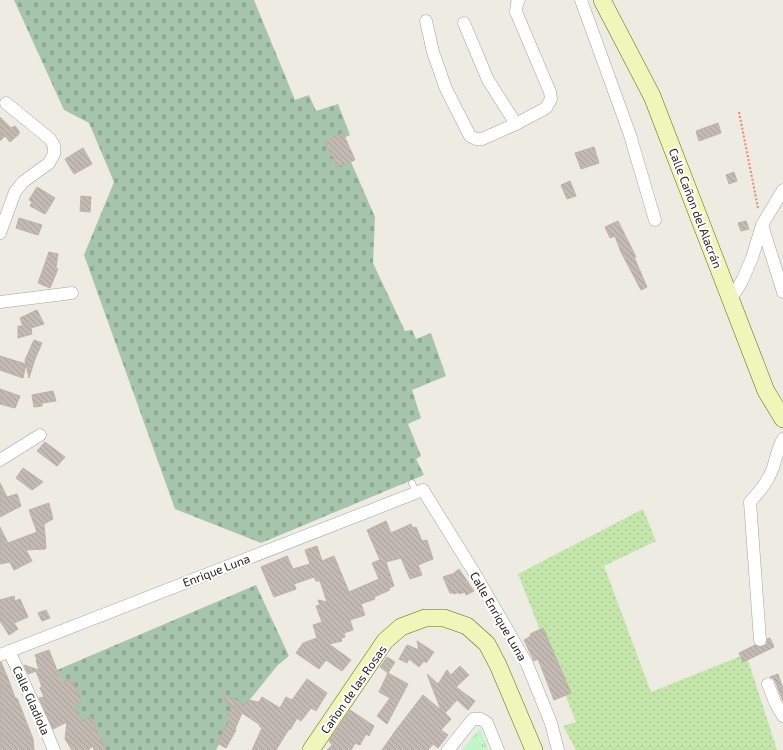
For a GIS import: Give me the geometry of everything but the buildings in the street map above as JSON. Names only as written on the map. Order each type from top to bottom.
[{"type":"main road","name":"Calle Cañon del Alacrán","points":[[602,0],[652,96],[766,391],[783,419]]},
{"type":"main road","name":"Cañon de las Rosas","points":[[311,750],[385,641],[401,627],[425,618],[444,618],[467,626],[486,644],[498,665],[534,750]]},
{"type":"street","points":[[426,21],[433,52],[446,90],[470,136],[476,139],[482,139],[516,124],[546,108],[551,99],[550,92],[516,12],[518,0]]},
{"type":"street","points":[[581,0],[630,135],[655,220]]},
{"type":"street","points":[[464,23],[488,80],[516,124]]},
{"type":"street","points":[[0,233],[15,192],[23,182],[48,163],[54,154],[54,146],[50,139],[6,103]]},
{"type":"street","points":[[731,299],[742,281],[752,258],[762,225],[783,190]]},
{"type":"street","points":[[762,225],[783,292]]},
{"type":"street","points":[[0,302],[72,293]]},
{"type":"street","points":[[0,460],[40,435]]},
{"type":"street","points":[[760,640],[750,502],[763,487],[772,470],[779,446],[783,439]]},
{"type":"street","points":[[776,457],[783,472]]},
{"type":"street","name":"Enrique Luna","points":[[5,653],[417,488]]},
{"type":"street","name":"Calle Enrique Luna","points":[[417,488],[475,574],[527,664],[551,723],[558,750]]},
{"type":"street","name":"Calle Gladiola","points":[[5,653],[44,726],[54,750]]},
{"type":"street","points":[[768,684],[783,716]]},
{"type":"street","points":[[448,750],[473,719],[481,719],[487,723],[498,750]]},
{"type":"path","points":[[738,112],[762,225]]},
{"type":"green space","points":[[14,0],[254,0],[295,100],[309,95],[316,111],[338,104],[350,135],[341,139],[375,217],[373,263],[405,331],[412,330],[416,339],[431,333],[446,376],[412,390],[421,418],[408,424],[421,456],[416,459],[424,475],[261,543],[175,509],[84,255],[114,182],[89,123],[64,110]]},
{"type":"green space","points":[[643,509],[656,541],[604,566],[651,692],[746,654],[777,750],[576,750],[563,726],[576,722],[518,574]]},
{"type":"green space","points":[[256,585],[289,656],[277,666],[231,723],[216,750],[94,750],[57,670]]},
{"type":"green space","points":[[480,728],[488,750],[462,750]]}]
